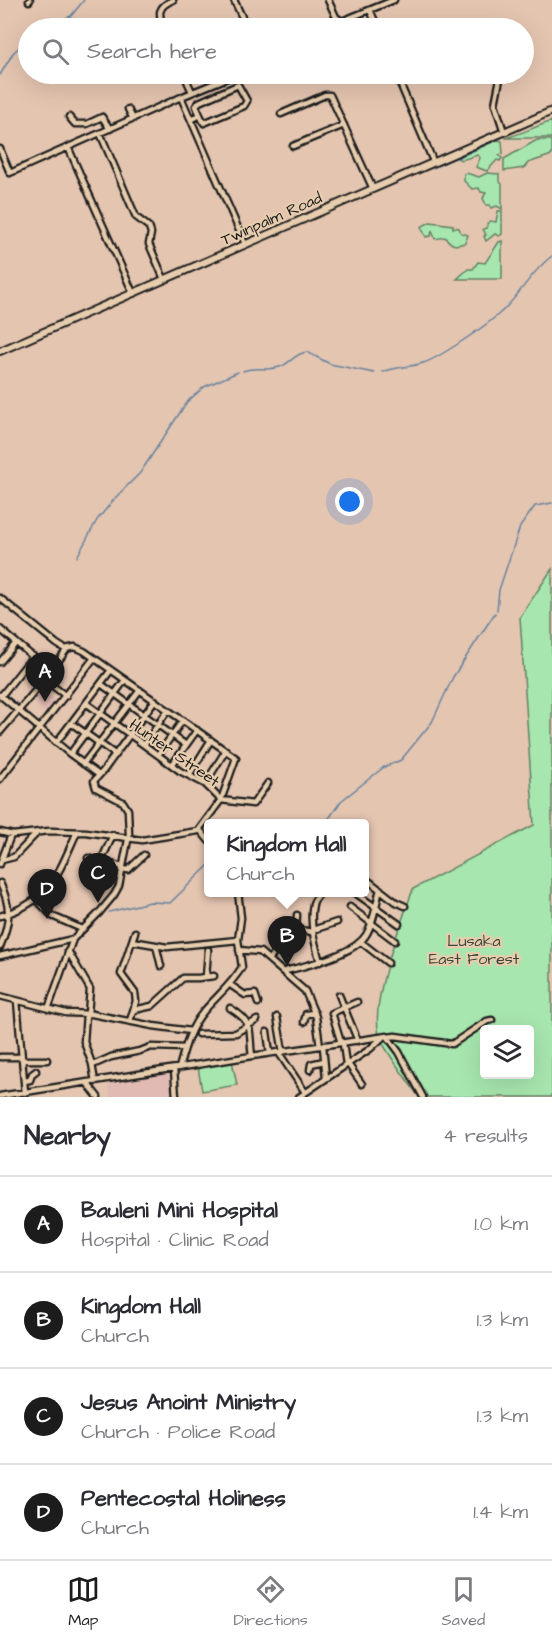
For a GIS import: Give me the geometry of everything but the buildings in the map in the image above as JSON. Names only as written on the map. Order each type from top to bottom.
[{"type":"main road","name":"Twinpalm Road","points":[[0,351],[552,111]]},
{"type":"street","points":[[160,18],[159,11],[163,5],[173,0]]},
{"type":"street","points":[[234,0],[242,18]]},
{"type":"street","points":[[328,0],[338,18]]},
{"type":"street","points":[[352,18],[394,0]]},
{"type":"street","points":[[370,10],[373,18]]},
{"type":"street","points":[[188,84],[192,93]]},
{"type":"street","points":[[0,149],[10,173],[213,84]]},
{"type":"street","points":[[400,84],[433,161]]},
{"type":"street","points":[[499,84],[495,104],[504,132]]},
{"type":"street","points":[[238,85],[247,101],[244,106],[204,123],[200,115],[196,106],[199,102],[238,85]]},
{"type":"street","points":[[281,114],[330,95],[373,189]]},
{"type":"street","points":[[181,97],[245,244]]},
{"type":"street","points":[[128,109],[133,119]]},
{"type":"street","points":[[191,120],[200,115]]},
{"type":"street","points":[[69,117],[75,124],[84,125],[102,117],[110,129]]},
{"type":"street","points":[[293,146],[344,125]]},
{"type":"street","points":[[100,134],[136,217],[150,229],[149,244],[164,279]]},
{"type":"street","points":[[68,147],[133,293]]},
{"type":"street","points":[[0,598],[57,644],[67,649],[77,647],[236,758],[221,800],[211,819]]},
{"type":"street","points":[[0,629],[51,672]]},
{"type":"street","points":[[0,662],[16,643]]},
{"type":"street","points":[[1,729],[45,680],[66,654],[67,649]]},
{"type":"street","points":[[33,656],[0,696],[56,743],[99,775]]},
{"type":"street","points":[[1,777],[94,658]]},
{"type":"street","points":[[56,743],[111,670]]},
{"type":"street","points":[[45,680],[66,696]]},
{"type":"street","points":[[70,754],[125,680]]},
{"type":"street","points":[[101,684],[186,745]]},
{"type":"street","points":[[83,764],[140,690]]},
{"type":"street","points":[[48,1008],[73,939],[116,893],[129,838],[127,808],[123,802],[95,787],[94,781],[155,700]]},
{"type":"street","name":"Hunter Street","points":[[86,703],[172,765],[205,784],[221,800]]},
{"type":"street","points":[[144,745],[168,710]]},
{"type":"street","points":[[158,755],[183,720]]},
{"type":"street","points":[[71,723],[116,754]]},
{"type":"street","points":[[172,765],[197,730]]},
{"type":"street","points":[[189,775],[211,740]]},
{"type":"street","points":[[205,784],[226,750]]},
{"type":"street","points":[[221,800],[253,804],[268,783]]},
{"type":"street","points":[[0,832],[11,835],[37,832],[78,832],[147,839],[204,833]]},
{"type":"street","points":[[1,862],[14,857],[37,832]]},
{"type":"street","points":[[0,916],[9,914],[36,899],[54,881],[78,832]]},
{"type":"street","points":[[1,862],[11,835]]},
{"type":"street","points":[[101,861],[113,835]]},
{"type":"street","points":[[88,858],[128,870],[144,855]]},
{"type":"street","points":[[369,881],[396,902],[405,906]]},
{"type":"street","points":[[0,884],[6,897],[9,914],[7,932],[0,947]]},
{"type":"street","points":[[285,971],[312,966],[361,942],[368,933],[380,889]]},
{"type":"street","points":[[176,1097],[177,1068],[191,1030],[203,1012],[242,967],[238,940],[241,918],[239,897]]},
{"type":"street","points":[[317,897],[313,903],[313,931],[320,962]]},
{"type":"street","points":[[362,897],[399,924]]},
{"type":"street","points":[[36,899],[52,916],[82,929]]},
{"type":"street","points":[[350,907],[395,941]]},
{"type":"street","points":[[295,929],[297,915]]},
{"type":"street","points":[[270,959],[289,933],[295,929],[313,931],[338,922]]},
{"type":"street","points":[[130,1021],[136,998],[135,991],[121,976],[135,932]]},
{"type":"street","points":[[0,956],[73,939]]},
{"type":"street","points":[[132,941],[170,946],[238,940]]},
{"type":"street","points":[[361,942],[388,963]]},
{"type":"street","points":[[156,945],[161,966]]},
{"type":"street","points":[[206,977],[208,950]]},
{"type":"street","points":[[239,950],[258,951],[285,971],[306,991],[315,1013],[326,1078]]},
{"type":"street","points":[[68,951],[90,989],[84,1042],[93,1065],[95,1082]]},
{"type":"street","points":[[134,1010],[152,1006],[183,978],[214,976]]},
{"type":"street","points":[[229,984],[245,995],[255,994],[258,1003]]},
{"type":"street","points":[[339,995],[358,1041]]},
{"type":"street","points":[[0,996],[66,1013],[87,1014],[191,1030]]},
{"type":"street","points":[[17,1001],[25,1092]]},
{"type":"street","points":[[357,1002],[332,1013],[347,1065],[362,1084]]},
{"type":"street","points":[[230,1008],[240,1015],[251,1029],[252,1056]]},
{"type":"street","points":[[304,1022],[306,1014],[315,1013]]},
{"type":"street","points":[[277,1017],[281,1052],[305,1092]]},
{"type":"street","points":[[198,1034],[236,1033],[256,1020]]},
{"type":"street","points":[[0,1096],[375,1038],[394,1036],[452,1044],[492,1020]]},
{"type":"street","points":[[267,1032],[270,1053]]},
{"type":"street","points":[[299,1097],[386,1037]]},
{"type":"street","points":[[386,1037],[423,1097]]},
{"type":"street","points":[[93,1065],[111,1057],[148,1047],[185,1048]]},
{"type":"street","points":[[0,1057],[47,1060]]},
{"type":"street","points":[[310,1070],[312,1064],[324,1061]]},
{"type":"street","points":[[24,1081],[30,1080],[36,1071]]},
{"type":"street","points":[[87,1083],[98,1097]]},
{"type":"shaded area","points":[[42,689],[59,703],[48,716],[32,700]]},
{"type":"shaded area","points":[[172,1073],[174,1096],[110,1097],[108,1084]]},
{"type":"green space","points":[[552,121],[552,138],[505,138],[517,134]]},
{"type":"green space","points":[[497,140],[502,141],[503,154],[499,155],[502,158],[487,171],[476,167],[480,158],[478,155],[461,160],[457,158]]},
{"type":"green space","points":[[537,140],[552,140],[552,155],[528,163],[524,168],[504,171],[504,159]]},
{"type":"green space","points":[[466,173],[479,177],[487,173],[499,174],[499,181],[502,184],[502,209],[486,205],[483,198],[486,193],[481,192],[479,188],[472,189],[464,181]]},
{"type":"green space","points":[[498,211],[502,211],[502,234],[499,236],[495,234],[486,241],[483,229],[487,228],[490,221],[496,222]]},
{"type":"green space","points":[[430,222],[459,228],[461,233],[468,235],[465,243],[454,244],[445,237],[435,239],[432,230],[431,236],[426,237],[421,227]]},
{"type":"green space","points":[[502,241],[502,279],[457,279],[468,269],[473,269],[478,262],[485,263]]},
{"type":"green space","name":"Lusaka East Forest","points":[[552,569],[552,1097],[419,1097],[381,1041],[377,1020],[388,962],[413,889],[534,825],[520,617]]},
{"type":"green space","points":[[232,1061],[237,1085],[202,1091],[198,1067]]},
{"type":"waterway","points":[[66,18],[71,16],[84,0]]},
{"type":"waterway","points":[[0,75],[18,48]]},
{"type":"waterway","points":[[457,158],[501,138]]},
{"type":"waterway","points":[[430,168],[455,158]]},
{"type":"waterway","points":[[383,372],[418,365],[451,349],[494,318],[552,256]]},
{"type":"waterway","points":[[243,371],[277,368],[307,352],[330,364],[374,373]]},
{"type":"waterway","points":[[77,557],[97,520],[140,473],[187,402],[204,387],[238,372]]},
{"type":"waterway","points":[[497,610],[499,590],[520,527],[535,506],[552,503]]},
{"type":"waterway","points":[[328,819],[341,801],[384,767],[401,760],[432,722],[453,677],[495,613]]},
{"type":"waterway","points":[[109,912],[150,902],[170,903],[204,870]]},
{"type":"place","name":"Bauleni Mini Hospital","points":[[45,702]]},
{"type":"place","name":"Jesus Anoint Ministry","points":[[98,903]]},
{"type":"place","name":"Pentecostal Holiness","points":[[47,919]]},
{"type":"place","name":"Kingdom Hall","points":[[287,966]]}]
